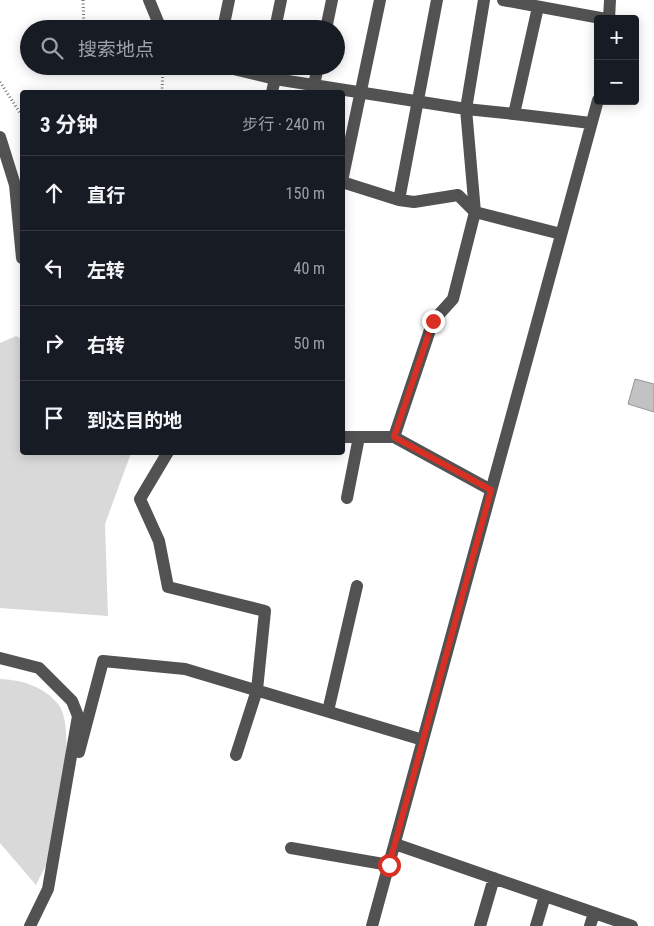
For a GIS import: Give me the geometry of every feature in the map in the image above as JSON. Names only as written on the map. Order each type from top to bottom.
[{"type":"street","points":[[148,0],[156,20]]},
{"type":"street","points":[[225,20],[229,0]]},
{"type":"street","points":[[276,20],[281,0]]},
{"type":"street","points":[[328,20],[332,0]]},
{"type":"street","points":[[345,168],[380,0]]},
{"type":"street","points":[[400,200],[437,0]]},
{"type":"street","points":[[394,437],[433,321],[453,299],[475,212],[466,109],[484,0]]},
{"type":"street","points":[[503,0],[594,16]]},
{"type":"street","points":[[608,15],[610,0]]},
{"type":"street","points":[[514,114],[538,6]]},
{"type":"street","points":[[268,75],[272,90]]},
{"type":"street","points":[[272,75],[314,85],[466,109],[591,123]]},
{"type":"street","points":[[314,85],[316,75]]},
{"type":"street","points":[[372,926],[596,105]]},
{"type":"street","points":[[0,137],[15,185],[20,237]]},
{"type":"street","points":[[345,183],[400,200],[414,202],[458,195],[475,212],[561,234]]},
{"type":"street","points":[[345,437],[394,437],[491,490]]},
{"type":"street","points":[[347,498],[359,437]]},
{"type":"street","points":[[166,455],[140,499],[159,542],[168,587],[265,611],[257,690],[236,755]]},
{"type":"street","points":[[328,711],[357,586]]},
{"type":"street","points":[[0,658],[39,668],[72,701],[78,716],[48,889],[30,926]]},
{"type":"street","points":[[79,752],[103,661],[185,669],[423,740]]},
{"type":"street","points":[[395,844],[632,926]]},
{"type":"street","points":[[291,848],[389,865]]},
{"type":"street","points":[[480,926],[494,878]]},
{"type":"street","points":[[536,926],[545,896]]},
{"type":"street","points":[[590,926],[594,913]]},
{"type":"path","points":[[84,0],[84,20]]},
{"type":"path","points":[[162,90],[163,75]]},
{"type":"path","points":[[0,82],[20,113]]},
{"type":"shaded area","points":[[16,336],[20,338],[20,455],[130,455],[105,524],[108,616],[0,608],[0,343]]},
{"type":"shaded area","points":[[0,679],[32,685],[46,693],[58,704],[63,715],[66,732],[65,775],[59,818],[51,854],[36,885],[0,843]]},
{"type":"building","points":[[635,379],[654,384],[654,412],[628,404]]},
{"type":"route","points":[[389,865],[491,490],[394,437],[433,321]]}]
